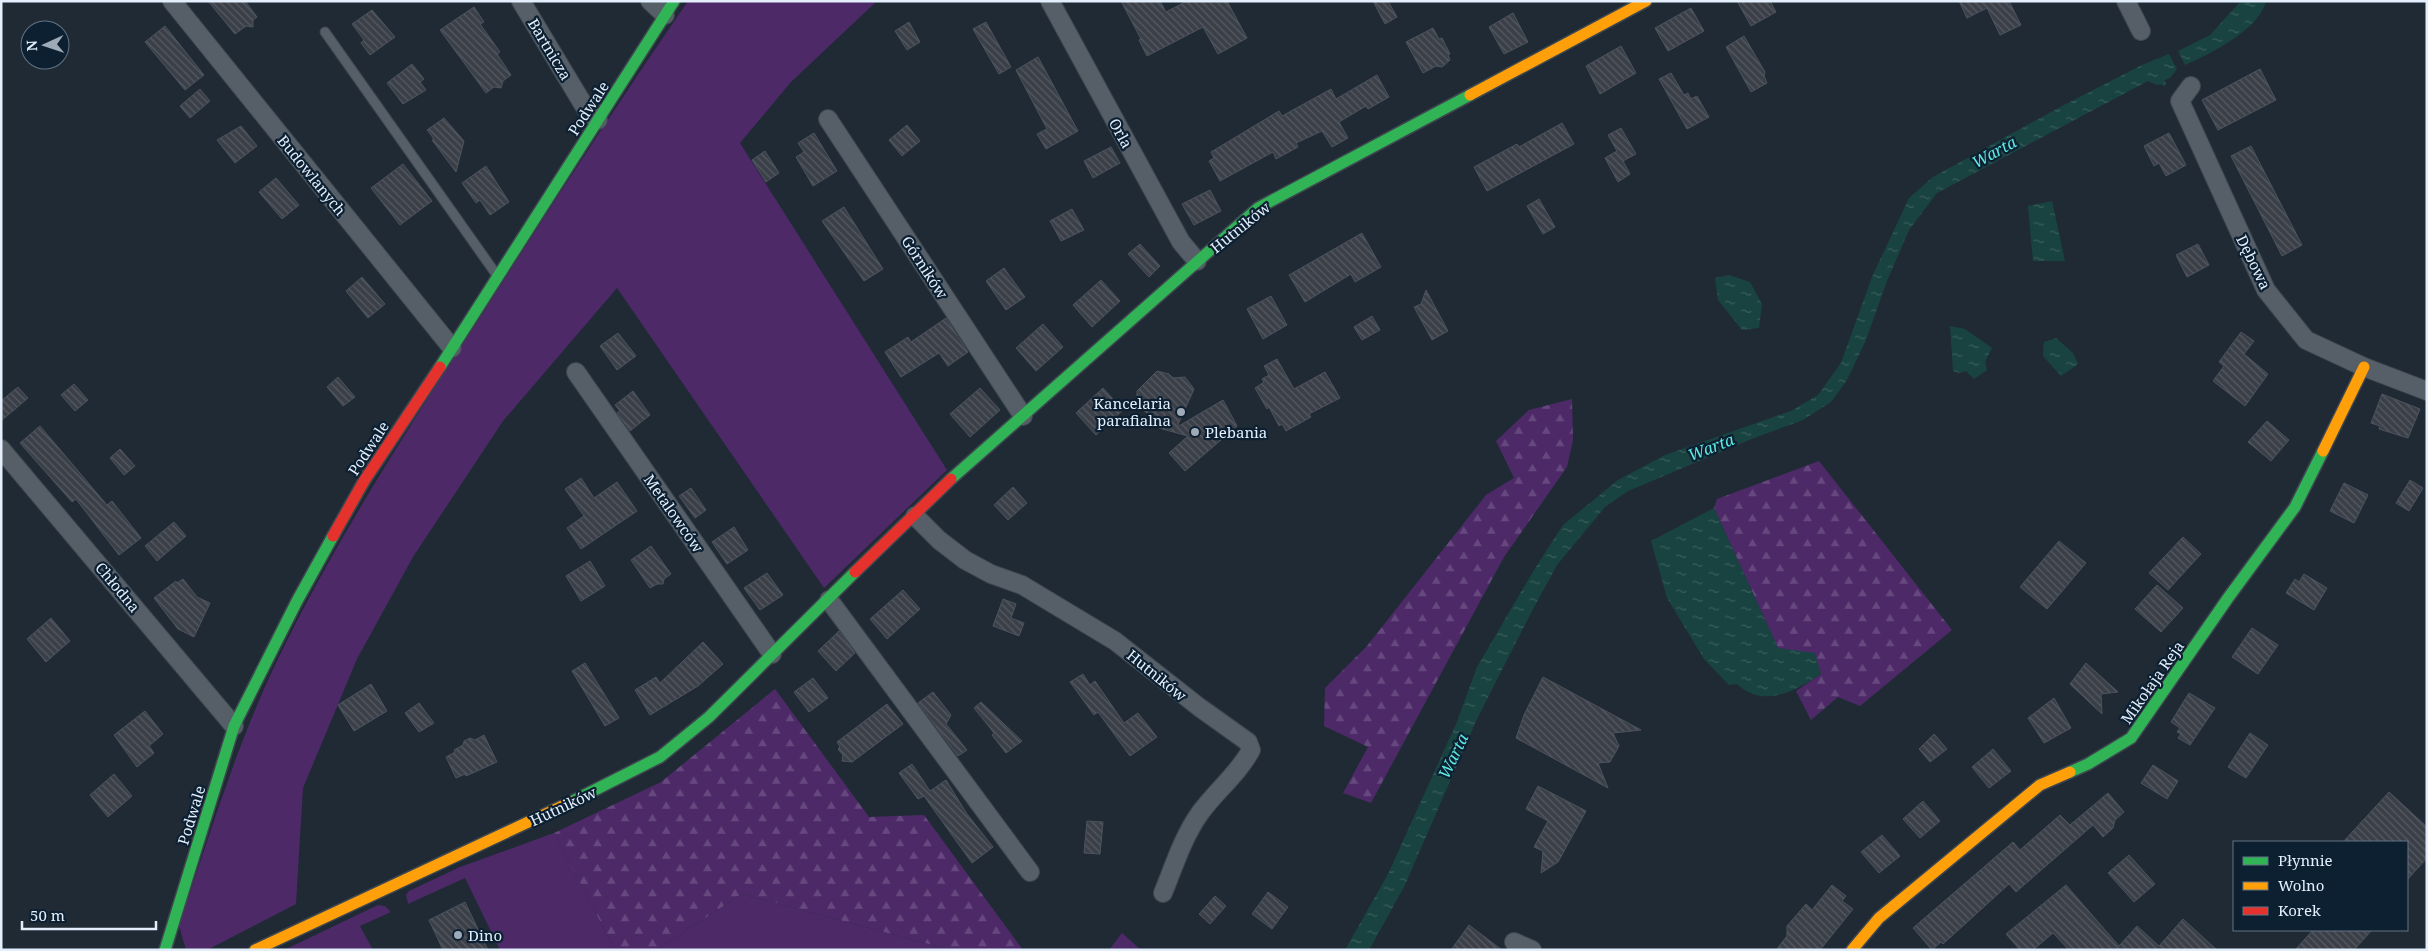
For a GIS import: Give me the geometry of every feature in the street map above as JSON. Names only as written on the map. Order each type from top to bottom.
[{"type":"street","name":"Budowlanych","points":[[172,1],[452,348]]},
{"type":"street","name":"Bartnicza","points":[[521,1],[586,109],[598,120]]},
{"type":"street","points":[[650,1],[670,8]]},
{"type":"street","name":"Orla","points":[[1050,1],[1181,242],[1197,261]]},
{"type":"street","name":"Hutników","points":[[255,950],[614,782],[660,757],[709,718],[772,654],[915,516],[937,492],[1258,208],[1617,8],[1646,1]]},
{"type":"street","points":[[2126,1],[2141,31]]},
{"type":"street","name":"Podwale","points":[[165,950],[234,726],[297,601],[364,481],[452,348],[670,8]]},
{"type":"street","name":"Dębowa","points":[[2191,86],[2180,101],[2266,290],[2306,340],[2364,367],[2427,392]]},
{"type":"street","name":"Górników","points":[[828,119],[1023,416]]},
{"type":"street","name":"Mikołaja Reja","points":[[1852,950],[1879,918],[2040,785],[2088,764],[2131,738],[2228,598],[2295,507],[2364,367]]},
{"type":"street","name":"Metalowców","points":[[576,372],[772,654]]},
{"type":"street","name":"Chłodna","points":[[1,449],[234,726]]},
{"type":"street","name":"Hutników","points":[[915,516],[939,540],[965,560],[991,574],[1022,585],[1115,641],[1192,702],[1248,742],[1251,750],[1243,764],[1200,812],[1186,837],[1163,893]]},
{"type":"street","points":[[829,600],[1030,872]]},
{"type":"street","points":[[1514,942],[1532,950]]},
{"type":"lane","points":[[325,32],[498,276]]},
{"type":"green space","points":[[688,1],[877,1],[791,82],[740,143],[947,470],[824,588],[617,288],[503,421],[413,557],[357,659],[303,788],[296,904],[207,950],[186,950],[179,926],[212,825],[262,693],[323,572],[374,484],[428,398],[635,78]]},
{"type":"green space","points":[[1572,399],[1573,440],[1567,467],[1504,557],[1371,803],[1343,793],[1368,747],[1324,726],[1325,688],[1367,646],[1486,495],[1514,478],[1496,441],[1529,410]]},
{"type":"green space","points":[[1819,461],[1952,630],[1860,706],[1838,697],[1811,720],[1796,691],[1821,674],[1778,648],[1714,508],[1717,499]]},
{"type":"green space","points":[[775,689],[869,817],[924,815],[1023,950],[951,950],[742,894],[656,950],[615,950],[554,833],[661,782]]},
{"type":"green space","points":[[554,833],[615,950],[500,950],[465,878],[408,904],[406,895],[409,891],[460,867]]},
{"type":"green space","points":[[742,894],[951,950],[656,950]]},
{"type":"green space","points":[[378,905],[385,906],[391,912],[360,926],[373,950],[284,950]]},
{"type":"green space","points":[[1122,933],[1141,950],[1109,950]]},
{"type":"water","points":[[2241,1],[2266,1],[2262,12],[2244,31],[2220,48],[2185,65],[2178,51],[2210,35]]},
{"type":"water","name":"Warta","points":[[2169,54],[2177,69],[2170,78],[2165,80],[2166,85],[2157,85],[2148,81],[1937,193],[1909,230],[1887,281],[1866,340],[1847,380],[1831,402],[1803,420],[1754,438],[1628,491],[1605,507],[1557,565],[1532,611],[1477,719],[1405,885],[1369,950],[1345,950],[1388,874],[1456,724],[1477,667],[1563,525],[1618,480],[1665,455],[1791,411],[1818,395],[1841,363],[1872,277],[1909,198],[1933,177],[2060,107],[2144,64]]},
{"type":"water","points":[[2052,201],[2065,261],[2033,261],[2028,206]]},
{"type":"water","points":[[1729,275],[1750,282],[1762,304],[1759,328],[1742,330],[1718,300],[1715,278]]},
{"type":"water","points":[[1950,326],[1965,329],[1992,348],[1985,362],[1987,370],[1974,379],[1966,371],[1959,373],[1953,371]]},
{"type":"water","points":[[2056,338],[2073,353],[2078,364],[2061,376],[2043,356],[2044,342]]},
{"type":"water","points":[[1714,508],[1778,648],[1815,653],[1821,674],[1790,691],[1779,695],[1758,695],[1747,691],[1737,684],[1729,685],[1704,659],[1667,598],[1651,541]]},
{"type":"building","points":[[208,1],[245,1],[257,17],[253,20],[253,27],[246,26],[235,34]]},
{"type":"building","points":[[1121,1],[1160,1],[1166,12],[1187,1],[1227,1],[1247,38],[1218,54],[1203,27],[1147,56],[1139,40],[1141,39]]},
{"type":"building","points":[[1373,1],[1388,1],[1397,17],[1385,24]]},
{"type":"building","points":[[1737,1],[1770,1],[1776,12],[1751,26]]},
{"type":"building","points":[[1959,1],[2009,1],[2021,25],[2000,35],[1987,8],[1967,18]]},
{"type":"building","points":[[474,7],[484,22],[480,24],[500,52],[497,54],[511,75],[503,81],[501,88],[494,87],[486,93],[440,30]]},
{"type":"building","points":[[1691,8],[1704,31],[1668,51],[1655,28]]},
{"type":"building","points":[[372,10],[395,37],[370,55],[361,43],[364,40],[352,24]]},
{"type":"building","points":[[1513,13],[1528,42],[1504,54],[1489,27]]},
{"type":"building","points":[[909,22],[920,42],[907,50],[895,31]]},
{"type":"building","points":[[986,22],[1011,67],[999,74],[973,29]]},
{"type":"building","points":[[165,26],[204,75],[185,90],[145,42]]},
{"type":"building","points":[[1433,28],[1439,39],[1442,38],[1450,54],[1448,55],[1450,60],[1442,67],[1436,66],[1423,73],[1406,42]]},
{"type":"building","points":[[1744,36],[1765,72],[1764,76],[1767,83],[1751,92],[1726,47]]},
{"type":"building","points":[[1621,46],[1636,73],[1600,94],[1586,66]]},
{"type":"building","points":[[1038,57],[1078,131],[1046,149],[1037,134],[1047,129],[1016,70]]},
{"type":"building","points":[[412,64],[424,79],[420,82],[426,90],[403,104],[387,83]]},
{"type":"building","points":[[2260,69],[2276,100],[2218,130],[2202,100]]},
{"type":"building","points":[[1671,73],[1684,95],[1688,93],[1691,99],[1697,96],[1709,117],[1687,129],[1659,79]]},
{"type":"building","points":[[1377,75],[1389,97],[1368,109],[1366,106],[1339,122],[1348,138],[1332,147],[1322,131],[1296,143],[1298,147],[1276,159],[1273,152],[1220,181],[1209,161],[1214,158],[1211,152],[1279,111],[1282,116],[1331,89],[1336,99]]},
{"type":"building","points":[[200,89],[210,101],[190,118],[180,106]]},
{"type":"building","points":[[444,118],[464,141],[456,172],[432,140],[434,139],[427,130]]},
{"type":"building","points":[[1562,123],[1574,144],[1487,191],[1474,167],[1517,144],[1519,147]]},
{"type":"building","points":[[907,125],[920,141],[902,156],[889,140]]},
{"type":"building","points":[[241,126],[257,146],[235,163],[217,140]]},
{"type":"building","points":[[1621,128],[1636,154],[1623,161],[1630,174],[1618,182],[1605,158],[1617,151],[1608,135]]},
{"type":"building","points":[[814,133],[837,171],[813,186],[796,157],[804,152],[798,143]]},
{"type":"building","points":[[2169,133],[2186,165],[2166,176],[2159,163],[2154,166],[2144,146]]},
{"type":"building","points":[[2251,146],[2302,245],[2282,256],[2231,156]]},
{"type":"building","points":[[1111,147],[1120,163],[1093,178],[1084,161]]},
{"type":"building","points":[[765,151],[779,173],[766,182],[752,160]]},
{"type":"building","points":[[403,164],[432,201],[400,225],[371,188]]},
{"type":"building","points":[[486,166],[509,202],[490,215],[480,200],[476,203],[462,183]]},
{"type":"building","points":[[276,178],[299,205],[282,219],[259,192]]},
{"type":"building","points":[[1210,190],[1221,211],[1194,225],[1182,204]]},
{"type":"building","points":[[1539,199],[1555,227],[1543,234],[1527,206]]},
{"type":"building","points":[[844,207],[883,269],[864,281],[822,221]]},
{"type":"building","points":[[1072,209],[1084,230],[1061,241],[1050,221]]},
{"type":"building","points":[[1362,233],[1381,267],[1355,282],[1351,274],[1305,302],[1289,275]]},
{"type":"building","points":[[1140,244],[1160,266],[1149,277],[1128,254]]},
{"type":"building","points":[[2198,244],[2209,265],[2187,277],[2176,255]]},
{"type":"building","points":[[1004,268],[1025,297],[1006,310],[986,281]]},
{"type":"building","points":[[362,277],[385,304],[368,318],[346,291]]},
{"type":"building","points":[[1101,280],[1120,301],[1092,327],[1073,305]]},
{"type":"building","points":[[1426,290],[1448,331],[1432,340],[1414,307],[1421,304]]},
{"type":"building","points":[[1271,296],[1287,325],[1263,339],[1247,309]]},
{"type":"building","points":[[1372,316],[1380,330],[1362,340],[1354,327]]},
{"type":"building","points":[[946,318],[968,352],[948,366],[939,353],[901,377],[885,352],[908,337],[911,342]]},
{"type":"building","points":[[1043,324],[1063,347],[1036,371],[1016,348]]},
{"type":"building","points":[[2241,332],[2254,341],[2244,354],[2268,374],[2245,406],[2213,381],[2224,366],[2219,362]]},
{"type":"building","points":[[618,333],[636,356],[617,370],[600,346]]},
{"type":"building","points":[[1277,359],[1294,389],[1325,372],[1340,398],[1309,414],[1311,417],[1286,431],[1282,424],[1279,426],[1269,407],[1267,409],[1255,388],[1264,382],[1262,379],[1269,375],[1264,366]]},
{"type":"building","points":[[1157,371],[1169,374],[1173,378],[1185,377],[1194,389],[1177,427],[1223,400],[1237,426],[1185,471],[1169,453],[1188,436],[1159,428],[1137,402],[1137,391]]},
{"type":"building","points":[[338,377],[355,397],[343,406],[327,387]]},
{"type":"building","points":[[74,384],[88,400],[75,411],[61,395]]},
{"type":"building","points":[[18,387],[28,398],[1,421],[1,401]]},
{"type":"building","points":[[980,388],[1000,410],[970,437],[950,414]]},
{"type":"building","points":[[1103,388],[1123,410],[1096,435],[1076,413]]},
{"type":"building","points":[[633,391],[650,415],[630,431],[617,413],[620,411],[615,405]]},
{"type":"building","points":[[2382,394],[2420,409],[2408,438],[2379,429],[2380,426],[2371,423]]},
{"type":"building","points":[[2267,421],[2289,440],[2271,461],[2248,442]]},
{"type":"building","points":[[40,426],[107,505],[112,501],[141,538],[119,555],[76,499],[72,502],[20,443]]},
{"type":"building","points":[[120,449],[135,466],[124,475],[110,458]]},
{"type":"building","points":[[581,478],[594,498],[617,482],[637,511],[581,549],[567,528],[584,516],[565,489]]},
{"type":"building","points":[[2410,480],[2423,488],[2409,511],[2396,503]]},
{"type":"building","points":[[2344,483],[2368,495],[2354,523],[2330,511]]},
{"type":"building","points":[[1013,487],[1027,503],[1008,520],[994,505]]},
{"type":"building","points":[[691,488],[706,510],[695,518],[679,496]]},
{"type":"building","points":[[174,522],[186,536],[157,561],[145,546]]},
{"type":"building","points":[[734,527],[748,550],[727,564],[712,542]]},
{"type":"building","points":[[2183,537],[2201,554],[2168,590],[2149,573]]},
{"type":"building","points":[[2059,541],[2086,563],[2047,609],[2020,587]]},
{"type":"building","points":[[651,546],[671,574],[664,579],[663,584],[657,584],[650,588],[631,560]]},
{"type":"building","points":[[590,561],[605,586],[581,601],[566,576]]},
{"type":"building","points":[[767,573],[783,595],[760,610],[744,588]]},
{"type":"building","points":[[2304,574],[2327,588],[2314,610],[2286,593],[2295,579],[2299,582]]},
{"type":"building","points":[[183,579],[197,597],[210,603],[194,637],[178,629],[154,598],[176,581],[177,583]]},
{"type":"building","points":[[2157,585],[2183,608],[2161,632],[2135,609]]},
{"type":"building","points":[[903,590],[920,609],[887,639],[870,619]]},
{"type":"building","points":[[1003,599],[1016,604],[1011,618],[1024,623],[1019,636],[993,626]]},
{"type":"building","points":[[51,618],[70,641],[46,662],[27,639]]},
{"type":"building","points":[[2252,628],[2278,645],[2258,674],[2232,657]]},
{"type":"building","points":[[839,631],[855,653],[836,671],[818,651]]},
{"type":"building","points":[[703,642],[723,664],[698,686],[650,715],[635,690],[656,677],[660,683]]},
{"type":"building","points":[[585,663],[619,718],[605,726],[572,671]]},
{"type":"building","points":[[2086,663],[2118,692],[2101,694],[2102,714],[2070,684]]},
{"type":"building","points":[[1083,674],[1090,685],[1095,681],[1124,723],[1138,713],[1157,737],[1130,756],[1098,712],[1094,715],[1070,682]]},
{"type":"building","points":[[1543,677],[1641,730],[1613,733],[1619,746],[1610,762],[1598,763],[1608,788],[1516,738],[1524,715]]},
{"type":"building","points":[[813,678],[828,698],[809,712],[794,692]]},
{"type":"building","points":[[371,684],[387,711],[354,731],[338,705]]},
{"type":"building","points":[[933,692],[951,715],[946,724],[967,750],[958,756],[918,703]]},
{"type":"building","points":[[2189,693],[2215,708],[2190,745],[2178,738],[2181,734],[2177,732],[2180,728],[2171,722]]},
{"type":"building","points":[[2054,698],[2071,728],[2044,743],[2028,718]]},
{"type":"building","points":[[981,702],[1022,741],[1006,753],[992,735],[994,733],[974,708]]},
{"type":"building","points":[[419,703],[434,723],[419,732],[405,713]]},
{"type":"building","points":[[887,704],[903,724],[852,762],[842,761],[843,755],[838,749],[840,747],[837,742]]},
{"type":"building","points":[[145,711],[163,734],[149,746],[154,753],[137,767],[114,735]]},
{"type":"building","points":[[2250,733],[2268,745],[2246,778],[2228,767]]},
{"type":"building","points":[[1934,734],[1947,749],[1930,762],[1919,749]]},
{"type":"building","points":[[484,735],[497,762],[466,776],[465,774],[456,778],[446,757],[463,745],[464,741],[470,738],[475,740]]},
{"type":"building","points":[[1993,749],[2011,771],[1989,788],[1972,767]]},
{"type":"building","points":[[912,764],[930,791],[946,780],[967,814],[993,847],[972,863],[924,796],[918,799],[899,773]]},
{"type":"building","points":[[2153,765],[2178,781],[2167,799],[2141,783]]},
{"type":"building","points":[[114,774],[132,796],[108,817],[90,795]]},
{"type":"building","points":[[1538,786],[1586,811],[1558,862],[1541,873],[1543,851],[1534,847],[1548,821],[1526,809]]},
{"type":"building","points":[[2389,792],[2427,827],[2427,858],[2408,879],[2408,841],[2344,841]]},
{"type":"building","points":[[2108,793],[2124,812],[2115,820],[2113,828],[2103,837],[2093,825],[2016,892],[2009,884],[1943,944],[1941,942],[1932,950],[1913,928],[2013,842],[2020,850],[2060,815],[2070,825]]},
{"type":"building","points":[[1923,801],[1940,821],[1920,838],[1903,819]]},
{"type":"building","points":[[1087,821],[1103,822],[1100,854],[1084,853]]},
{"type":"building","points":[[1882,835],[1900,856],[1879,873],[1861,852]]},
{"type":"building","points":[[2129,855],[2155,884],[2134,902],[2108,873]]},
{"type":"building","points":[[1832,885],[1846,896],[1842,901],[1853,909],[1820,950],[1776,950],[1787,936],[1787,926],[1806,904],[1812,910]]},
{"type":"building","points":[[2066,885],[2119,946],[2137,926],[2159,946],[2183,919],[2217,950],[2069,950],[2053,933],[2033,950],[2020,950],[2006,934]]},
{"type":"building","points":[[1268,892],[1288,907],[1272,929],[1252,914]]},
{"type":"building","points":[[1215,896],[1226,906],[1210,924],[1199,914]]},
{"type":"building","name":"Dino","points":[[465,902],[488,950],[443,950],[429,920]]},
{"type":"building","points":[[1469,925],[1502,950],[1451,950]]},
{"type":"building","points":[[2312,931],[2371,931],[2354,950],[2295,950]]},
{"type":"traffic: fast","points":[[440,367],[674,1]]},
{"type":"traffic: fast","points":[[951,479],[1258,208],[1470,95]]},
{"type":"traffic: fast","points":[[2070,772],[2088,764],[2131,738],[2228,598],[2295,507],[2323,451]]},
{"type":"traffic: fast","points":[[165,950],[234,726],[297,601],[333,536]]},
{"type":"traffic: fast","points":[[571,802],[660,757],[709,717],[855,572]]},
{"type":"traffic: slow","points":[[1470,95],[1646,1]]},
{"type":"traffic: slow","points":[[2323,451],[2364,367]]},
{"type":"traffic: slow","points":[[1852,950],[1879,918],[2040,785],[2070,772]]},
{"type":"traffic: slow","points":[[255,950],[571,802]]},
{"type":"traffic: jam","points":[[333,536],[364,481],[440,367]]},
{"type":"traffic: jam","points":[[855,572],[951,479]]},
{"type":"place","name":"Kancelaria parafialna","points":[[1181,412]]},
{"type":"place","name":"Plebania","points":[[1195,432]]},
{"type":"place","name":"Dino","points":[[458,935]]}]
